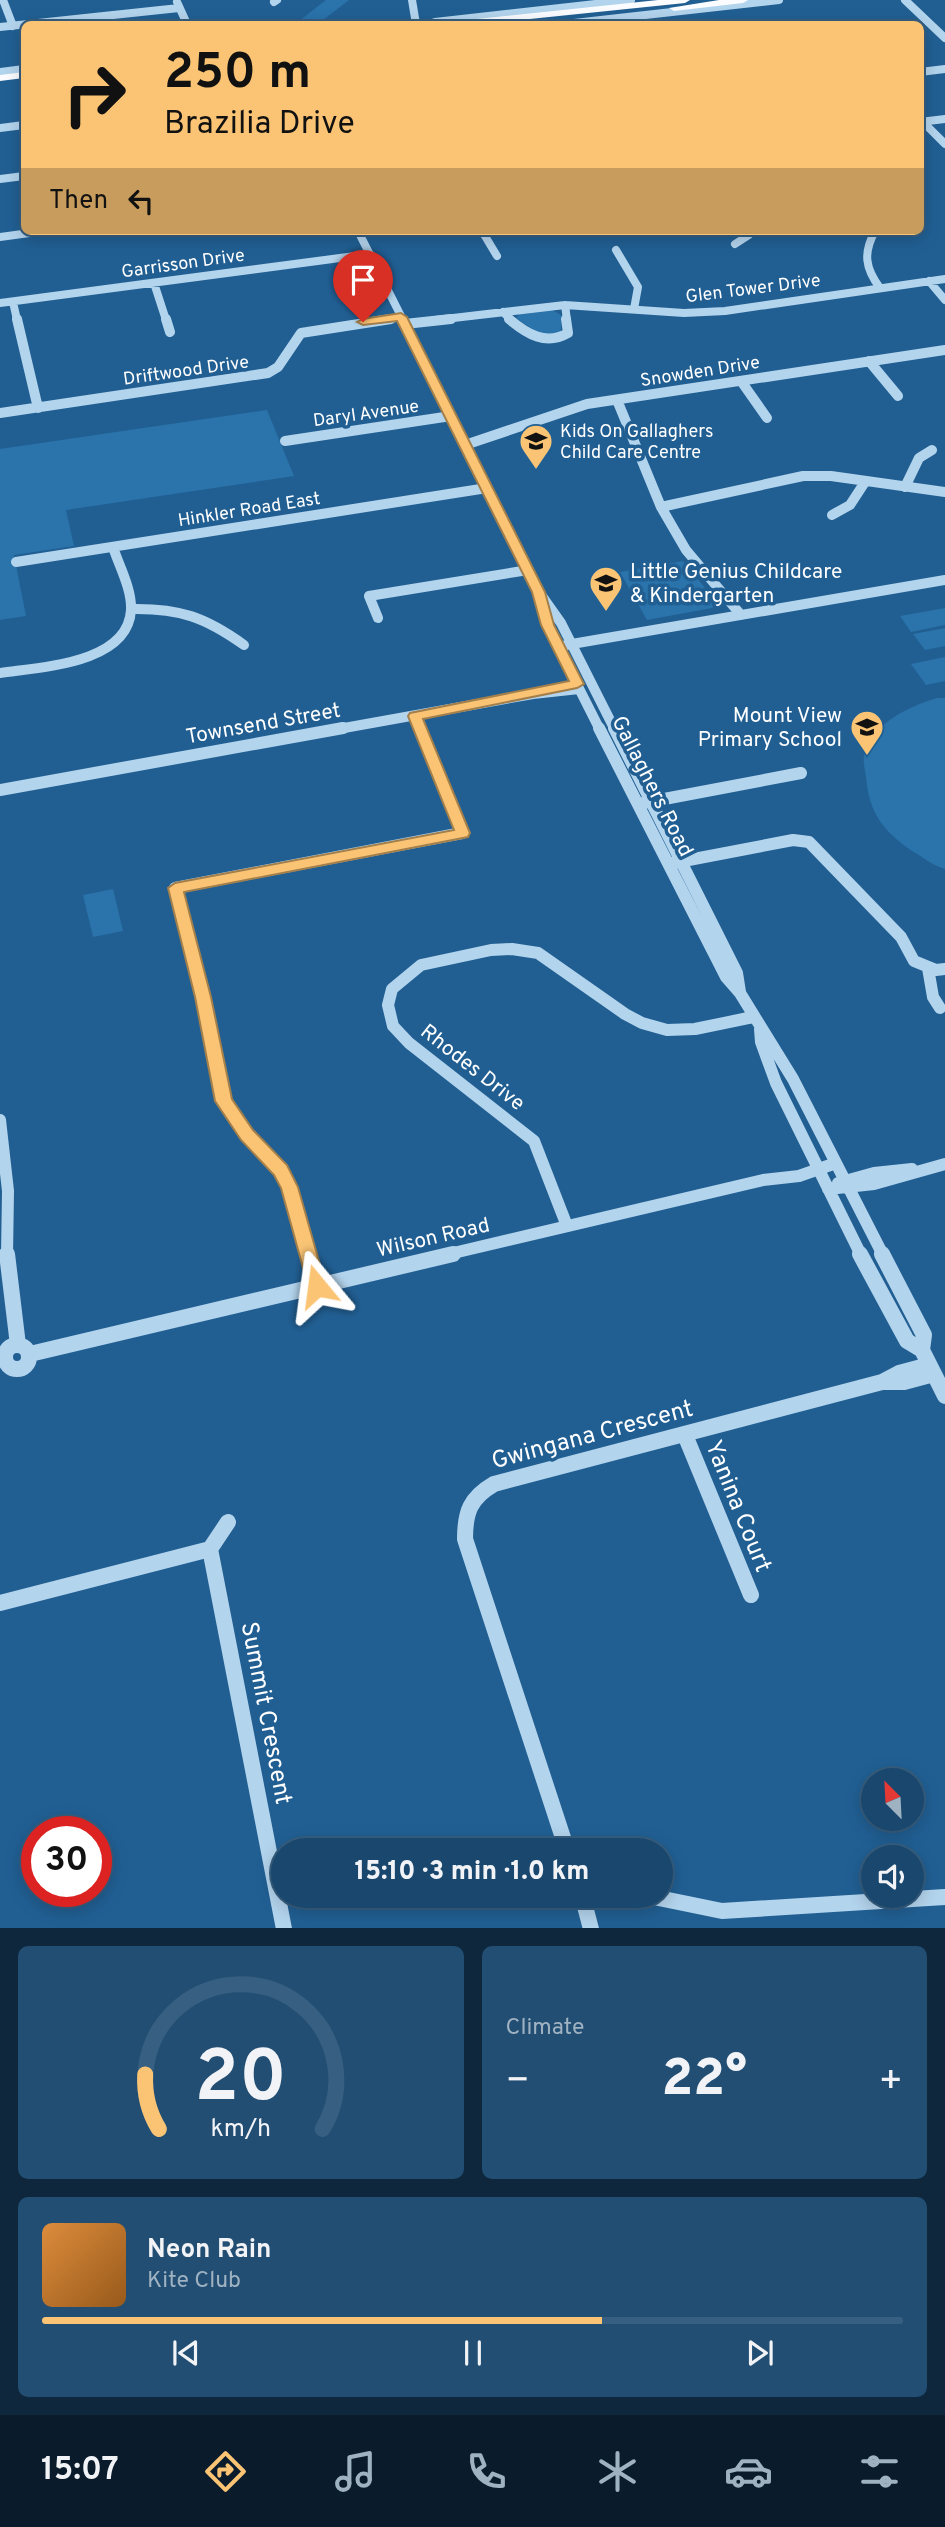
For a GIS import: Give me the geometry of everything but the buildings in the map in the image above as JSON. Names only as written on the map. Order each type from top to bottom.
[{"type":"main road","points":[[471,21],[685,0]]},
{"type":"main road","points":[[557,21],[743,0]]},
{"type":"main road","points":[[0,78],[21,75]]},
{"type":"street","points":[[3,0],[13,26]]},
{"type":"street","points":[[412,0],[416,21]]},
{"type":"street","points":[[467,21],[631,0]]},
{"type":"street","points":[[592,21],[779,0]]},
{"type":"street","points":[[905,0],[945,38]]},
{"type":"street","points":[[50,21],[178,4],[186,21]]},
{"type":"street","points":[[0,27],[21,25]]},
{"type":"street","points":[[924,26],[931,25]]},
{"type":"street","points":[[0,72],[21,69]]},
{"type":"street","points":[[924,72],[945,69]]},
{"type":"street","points":[[924,122],[945,119]]},
{"type":"street","points":[[924,124],[945,144]]},
{"type":"street","points":[[0,128],[21,125]]},
{"type":"street","points":[[0,179],[21,176]]},
{"type":"street","points":[[0,237],[21,234]]},
{"type":"street","name":"Gallaghers Road","points":[[360,235],[528,570],[545,606],[558,647],[645,803]]},
{"type":"street","points":[[484,235],[497,256]]},
{"type":"street","points":[[735,244],[749,235]]},
{"type":"street","points":[[872,235],[865,247],[867,269],[880,288]]},
{"type":"street","points":[[616,250],[638,287],[634,309]]},
{"type":"street","name":"Garrisson Drive","points":[[0,303],[370,254]]},
{"type":"street","name":"Glen Tower Drive","points":[[403,321],[565,305],[684,313],[725,311],[945,279]]},
{"type":"street","points":[[929,281],[945,300]]},
{"type":"street","points":[[154,283],[170,331]]},
{"type":"street","points":[[13,302],[38,408]]},
{"type":"street","points":[[503,312],[512,322],[538,338],[554,340],[568,333],[565,305]]},
{"type":"street","name":"Driftwood Drive","points":[[0,413],[268,373],[278,367],[301,332],[403,321]]},
{"type":"street","name":"Snowden Drive","points":[[465,445],[560,411],[945,350]]},
{"type":"street","points":[[869,361],[898,396]]},
{"type":"street","points":[[741,381],[767,418]]},
{"type":"street","points":[[617,400],[661,507],[686,550],[741,615]]},
{"type":"street","name":"Daryl Avenue","points":[[285,441],[451,416]]},
{"type":"street","points":[[905,487],[919,458],[932,450]]},
{"type":"street","points":[[661,507],[803,476],[831,476],[945,492]]},
{"type":"street","points":[[832,515],[850,505],[865,482]]},
{"type":"street","name":"Hinkler Road East","points":[[16,562],[487,488]]},
{"type":"street","points":[[0,673],[79,660],[107,650],[125,632],[131,609],[113,547]]},
{"type":"street","points":[[378,618],[369,596],[528,570]]},
{"type":"street","points":[[558,647],[945,580]]},
{"type":"street","name":"Gallaghers Road","points":[[545,606],[572,644],[726,977],[740,993],[780,1071],[828,1189],[906,1341],[922,1350]]},
{"type":"street","points":[[131,609],[169,608],[211,621],[244,645]]},
{"type":"street","name":"Townsend Street","points":[[0,790],[578,686]]},
{"type":"street","points":[[317,1286],[289,1187],[280,1170],[247,1135],[224,1101],[203,997],[175,888],[462,833],[415,716]]},
{"type":"street","points":[[645,803],[801,773]]},
{"type":"street","points":[[675,863],[793,839],[809,842],[901,937],[914,961],[928,968],[945,968]]},
{"type":"street","name":"Rhodes Drive","points":[[567,1226],[534,1141],[409,1044],[393,1026],[388,1005],[392,989],[421,965],[491,950],[512,949],[538,953],[642,1023],[667,1030],[761,1032]]},
{"type":"street","points":[[928,968],[933,997],[940,1008]]},
{"type":"street","name":"Gallaghers Road","points":[[780,1071],[836,1163],[923,1335],[922,1350],[945,1396]]},
{"type":"street","points":[[0,1120],[8,1191],[7,1260],[24,1350],[9,1349],[2,1360]]},
{"type":"street","name":"Wilson Road","points":[[24,1350],[317,1286],[836,1163]]},
{"type":"street","points":[[828,1189],[941,1165]]},
{"type":"street","points":[[858,1207],[863,1196],[882,1184],[941,1165]]},
{"type":"street","points":[[847,1185],[882,1184]]},
{"type":"street","name":"Gwingana Crescent","points":[[563,1838],[466,1539],[465,1518],[468,1504],[480,1491],[495,1483],[882,1382],[904,1382],[932,1370]]},
{"type":"street","name":"Yanina Court","points":[[685,1435],[751,1595]]},
{"type":"street","points":[[0,1603],[210,1549],[228,1522]]},
{"type":"street","name":"Summit Crescent","points":[[210,1549],[285,1928]]},
{"type":"street","points":[[673,1901],[722,1911],[945,1897]]},
{"type":"street","points":[[586,1908],[591,1928]]},
{"type":"shaded area","points":[[326,0],[349,0],[322,21],[299,21]]},
{"type":"shaded area","points":[[550,309],[561,315],[561,332],[555,335],[538,332],[516,318],[521,312]]},
{"type":"shaded area","points":[[267,410],[294,476],[66,510],[74,546],[14,555],[26,616],[0,620],[0,449]]},
{"type":"shaded area","points":[[683,561],[715,600],[716,605],[647,620],[620,572]]},
{"type":"shaded area","points":[[945,608],[945,625],[911,632],[900,616]]},
{"type":"shaded area","points":[[945,628],[945,646],[925,650],[913,634]]},
{"type":"shaded area","points":[[945,657],[945,681],[926,685],[911,664]]},
{"type":"shaded area","points":[[937,698],[945,698],[945,869],[932,864],[902,844],[879,820],[870,801],[864,761],[868,745],[883,726],[904,711]]},
{"type":"shaded area","points":[[113,889],[123,931],[93,937],[83,895]]},
{"type":"place","name":"Kids On Gallaghers Child Care Centre","points":[[536,471]]},
{"type":"place","name":"Little Genius Childcare & Kindergarten","points":[[606,613]]},
{"type":"place","name":"Mount View Primary School","points":[[867,757]]},
{"type":"route","points":[[317,1286],[289,1187],[280,1170],[234,1120],[224,1101],[203,997],[175,888],[462,833],[415,716],[577,684],[547,625],[539,592],[401,317],[363,322]]}]
